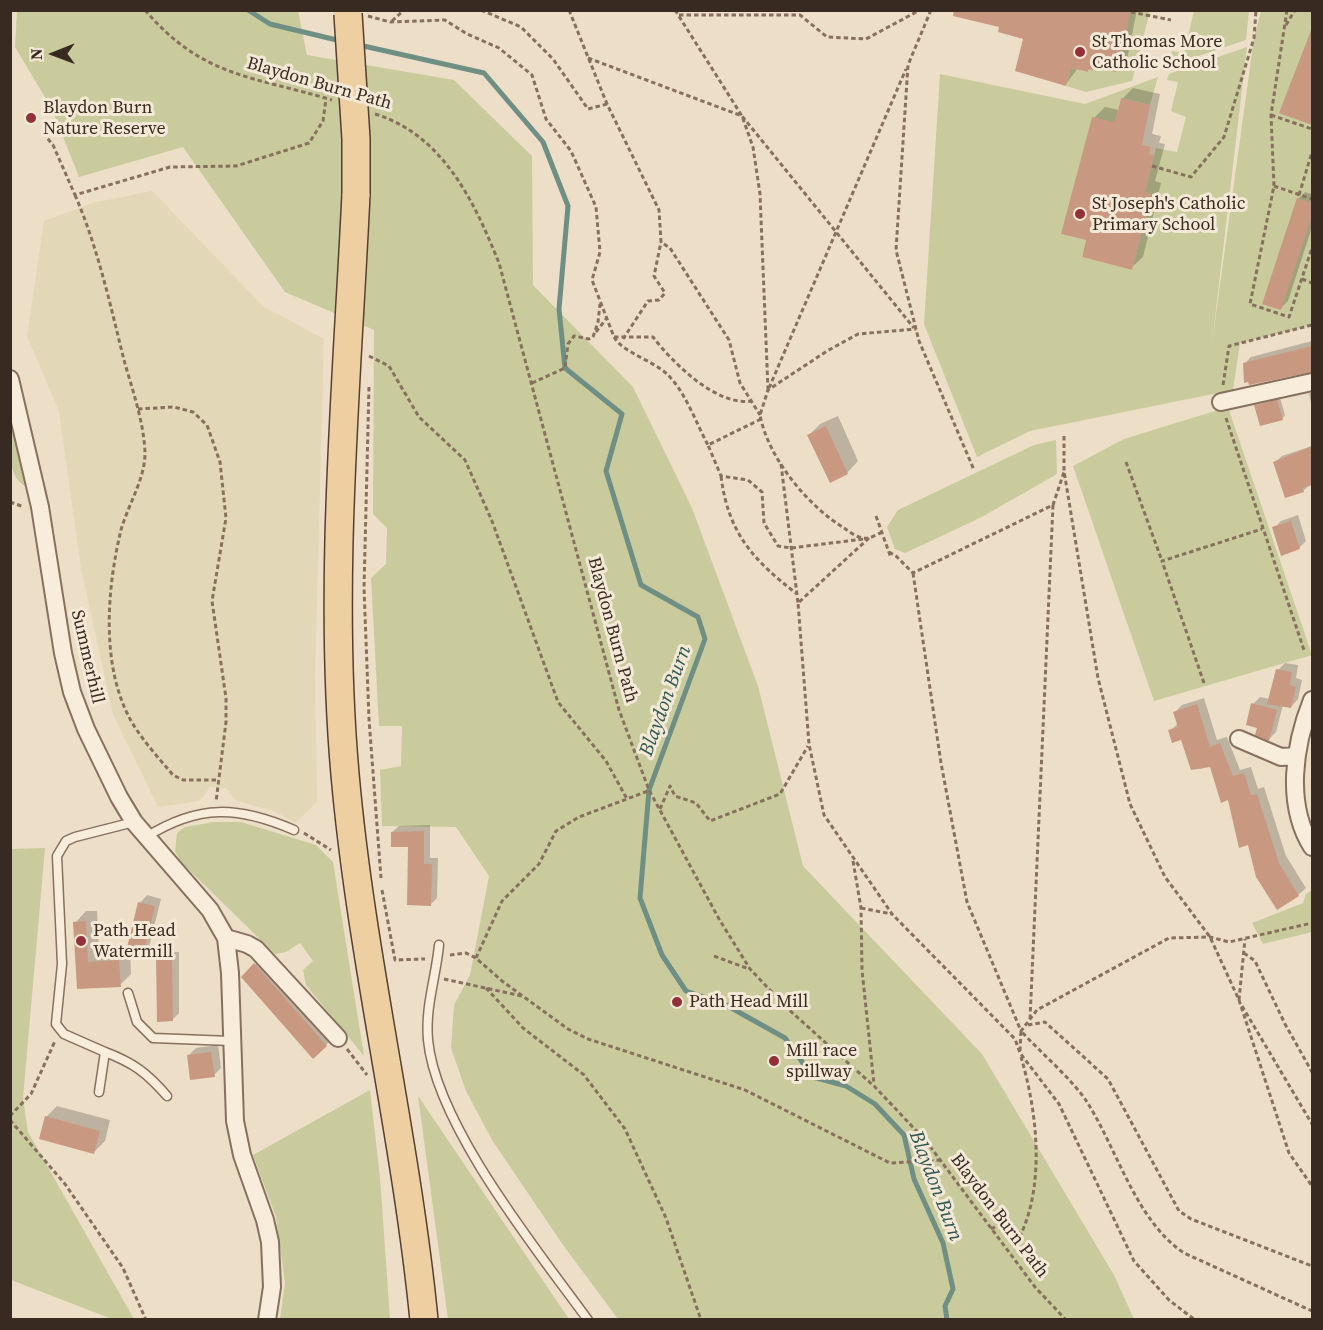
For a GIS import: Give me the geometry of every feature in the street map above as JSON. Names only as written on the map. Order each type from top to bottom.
[{"type":"main road","points":[[349,10],[356,128],[356,194],[339,598],[344,761],[364,928],[412,1221],[424,1320]]},
{"type":"street","name":"Summerhill","points":[[10,379],[40,507],[63,653],[72,692],[103,765],[135,822],[210,910],[226,939]]},
{"type":"street","points":[[1222,405],[1312,382]]},
{"type":"street","points":[[1312,700],[1297,756],[1294,781],[1301,819],[1312,847]]},
{"type":"street","points":[[1239,739],[1281,757],[1297,756]]},
{"type":"street","points":[[267,1320],[272,1287],[270,1242],[265,1220],[242,1155],[235,1121],[230,973],[226,939],[247,944],[286,972],[338,1038]]},
{"type":"lane","points":[[146,837],[173,821],[216,810],[267,818],[294,830]]},
{"type":"lane","points":[[135,822],[75,837],[66,841],[57,856],[62,964],[55,1015],[60,1030],[145,1071],[167,1096]]},
{"type":"lane","points":[[439,945],[433,978],[428,1040],[443,1096],[504,1202],[588,1320]]},
{"type":"lane","points":[[128,993],[137,1022],[153,1038],[231,1041]]},
{"type":"lane","points":[[99,1092],[105,1052]]},
{"type":"path","name":"Blaydon Burn Path","points":[[145,10],[167,36],[188,52],[205,61],[244,78],[336,102]]},
{"type":"path","points":[[404,10],[390,22],[445,20],[467,34],[499,48],[532,75],[546,119],[571,151],[596,207],[600,252],[592,280],[614,337],[618,344],[645,358],[675,382],[708,445],[721,476],[724,501],[732,523],[745,547],[761,564],[797,594]]},
{"type":"path","points":[[481,10],[521,27],[553,59],[588,109],[607,104]]},
{"type":"path","points":[[569,10],[607,104],[659,210],[661,242],[654,276],[665,293],[659,300],[648,301],[623,339]]},
{"type":"path","points":[[675,10],[742,116],[916,329]]},
{"type":"path","points":[[679,15],[800,15],[827,37],[866,39],[920,10]]},
{"type":"path","points":[[708,445],[760,417],[768,390],[931,10]]},
{"type":"path","points":[[1152,166],[1191,177],[1224,137],[1254,38],[1256,10]]},
{"type":"path","points":[[1287,10],[1271,115],[1274,186],[1250,304],[1289,317],[1312,248]]},
{"type":"path","points":[[1285,27],[1295,10]]},
{"type":"path","points":[[1131,12],[1171,20]]},
{"type":"path","points":[[588,58],[742,116],[753,147],[760,194],[768,390]]},
{"type":"path","points":[[908,65],[896,250],[916,329],[974,470]]},
{"type":"path","points":[[75,195],[170,167],[236,166],[309,142],[323,121],[326,99]]},
{"type":"path","name":"Blaydon Burn Path","points":[[366,111],[396,121],[421,136],[444,162],[468,195],[499,263],[619,710],[649,790],[719,919],[750,969],[788,1010],[874,1086],[942,1160],[1035,1287],[1066,1320]]},
{"type":"path","points":[[1271,115],[1312,129]]},
{"type":"path","points":[[43,133],[53,145],[87,221],[105,281],[137,409],[144,463],[121,532],[112,590],[111,641],[117,684],[130,718],[173,775],[183,780],[218,780]]},
{"type":"path","points":[[1299,195],[1312,152]]},
{"type":"path","points":[[1274,186],[1312,199]]},
{"type":"path","points":[[661,242],[670,248],[729,340],[735,369],[781,463],[798,489],[827,518],[858,537],[869,538]]},
{"type":"path","points":[[1302,279],[1312,283]]},
{"type":"path","points":[[593,337],[598,322],[600,302]]},
{"type":"path","points":[[532,383],[564,369],[568,344],[574,336],[589,339],[593,337],[606,319]]},
{"type":"path","points":[[1304,650],[1222,405],[1229,346],[1312,325]]},
{"type":"path","points":[[768,390],[827,351],[858,334],[916,329]]},
{"type":"path","points":[[614,337],[623,339],[653,337],[667,355],[691,376],[726,398],[741,402],[752,401]]},
{"type":"path","points":[[369,367],[369,356],[389,366],[419,417],[465,460],[500,543],[558,702],[606,760],[627,799]]},
{"type":"path","points":[[369,378],[365,600],[374,816],[381,886],[395,960],[437,958],[459,953],[476,958],[568,1029],[588,1039],[745,1090],[879,1159],[899,1164],[942,1160]]},
{"type":"path","points":[[137,409],[174,407],[193,412],[207,425],[220,462],[226,518],[212,601],[226,698],[226,722],[216,810]]},
{"type":"path","points":[[1064,436],[1064,471],[1098,678],[1130,804],[1165,877],[1210,937],[1239,1000],[1312,1124]]},
{"type":"path","points":[[1126,462],[1204,683]]},
{"type":"path","points":[[781,463],[798,603],[809,744],[824,815],[892,914],[1015,1039],[1029,1084],[1036,1157],[1029,1217],[1021,1234],[1000,1224],[991,1229]]},
{"type":"path","points":[[1030,1021],[1053,505],[1064,471]]},
{"type":"path","points":[[721,476],[748,480],[762,492],[764,523],[778,546],[791,548],[869,538],[882,532]]},
{"type":"path","points":[[913,573],[1053,505]]},
{"type":"path","points":[[876,516],[891,558]]},
{"type":"path","points":[[1162,561],[1262,529]]},
{"type":"path","points":[[798,603],[869,538]]},
{"type":"path","points":[[889,552],[897,556],[913,573],[941,763],[967,902],[1021,1031],[1086,1101],[1123,1172],[1157,1228],[1170,1244],[1184,1253],[1312,1311]]},
{"type":"path","points":[[660,809],[670,786],[675,796],[696,803],[710,821],[780,794],[809,744]]},
{"type":"path","points":[[476,958],[502,901],[539,864],[556,831],[579,817],[649,790]]},
{"type":"path","points":[[294,830],[321,842],[335,853]]},
{"type":"path","points":[[853,859],[861,908],[862,970],[874,1086]]},
{"type":"path","points":[[861,908],[892,914]]},
{"type":"path","points":[[1195,1320],[1169,1300],[1134,1261],[1059,1104],[1020,1053],[1021,1031],[1037,1010],[1170,938],[1210,937],[1229,942],[1312,923]]},
{"type":"path","points":[[1245,939],[1239,1000],[1289,1153],[1312,1186]]},
{"type":"path","points":[[1244,953],[1255,961],[1285,1024],[1312,1072]]},
{"type":"path","points":[[714,956],[750,969]]},
{"type":"path","points":[[433,978],[524,996]]},
{"type":"path","points":[[486,988],[523,1028],[584,1075],[625,1129],[666,1218],[701,1320]]},
{"type":"path","points":[[1026,1025],[1045,1022],[1108,1078],[1179,1211],[1191,1220],[1312,1266]]},
{"type":"path","points":[[10,1116],[31,1094],[60,1030]]},
{"type":"path","points":[[338,1038],[373,1083]]},
{"type":"path","points":[[10,1120],[65,1184],[123,1268],[146,1320]]},
{"type":"shaded area","points":[[152,191],[263,306],[324,339],[315,674],[317,802],[295,823],[274,811],[237,801],[226,788],[210,787],[200,801],[158,807],[113,714],[81,568],[59,411],[27,336],[44,221],[93,203]]},
{"type":"green space","points":[[17,11],[298,11],[307,55],[454,80],[532,156],[533,285],[633,387],[692,508],[758,686],[803,866],[982,1054],[1114,1275],[1134,1319],[618,1319],[563,1245],[492,1140],[466,1091],[451,1048],[454,1005],[470,975],[489,876],[456,827],[382,826],[380,770],[401,766],[402,726],[379,726],[371,578],[386,564],[387,528],[373,514],[374,330],[285,292],[183,147],[79,177],[52,109],[15,47]]},
{"type":"green space","points":[[1083,11],[1150,11],[1132,81],[1086,92],[1066,86],[1071,68],[1088,72],[1089,70]]},
{"type":"green space","points":[[1194,11],[1249,11],[1246,40],[1169,66],[1172,51],[1184,53]]},
{"type":"green space","name":"St Joseph's Catholic Primary School","points":[[1261,11],[1312,11],[1312,325],[1240,343],[1233,390],[1030,431],[977,457],[924,324],[940,74],[1085,104],[1158,77],[1150,105],[1121,98],[1115,122],[1092,118],[1062,234],[1086,240],[1082,257],[1132,270],[1151,194],[1145,192],[1156,148],[1177,152],[1186,117],[1171,111],[1178,82],[1167,80],[1169,74],[1247,47],[1212,343],[1254,38]]},
{"type":"green space","points":[[10,400],[29,488],[20,482],[11,462]]},
{"type":"green space","points":[[1228,407],[1312,655],[1154,701],[1073,466],[1124,439]]},
{"type":"green space","points":[[1056,440],[1057,474],[980,518],[905,553],[895,549],[887,527],[898,510],[1034,445]]},
{"type":"green space","points":[[214,822],[241,822],[316,845],[333,862],[364,1056],[306,985],[303,970],[313,961],[300,943],[286,952],[275,954],[181,862],[175,851],[177,833],[185,827]]},
{"type":"green space","points":[[45,848],[23,1098],[28,1132],[134,1319],[112,1319],[11,1280],[11,849]]},
{"type":"green space","points":[[1312,890],[1312,932],[1263,944],[1252,923],[1303,903],[1306,894]]},
{"type":"green space","points":[[370,1090],[380,1178],[390,1319],[280,1319],[285,1283],[276,1217],[253,1155]]},
{"type":"green space","points":[[418,1096],[569,1319],[448,1319]]},
{"type":"building","points":[[954,10],[1131,10],[1116,72],[1094,67],[1088,72],[1071,68],[1066,86],[1015,71],[1023,39],[998,32],[999,27],[953,16]]},
{"type":"building","points":[[1312,28],[1312,125],[1279,113]]},
{"type":"building","points":[[1121,98],[1150,105],[1142,145],[1151,147],[1149,154],[1154,155],[1145,192],[1151,194],[1132,270],[1082,257],[1086,240],[1061,234],[1092,117],[1115,122]]},
{"type":"building","points":[[1297,198],[1312,203],[1312,216],[1281,310],[1262,304]]},
{"type":"building","points":[[1312,346],[1312,372],[1249,385],[1248,382],[1244,383],[1243,363]]},
{"type":"building","points":[[1277,400],[1283,420],[1260,426],[1254,405]]},
{"type":"building","points":[[826,426],[848,474],[830,483],[807,435]]},
{"type":"building","points":[[1312,446],[1312,485],[1302,488],[1304,492],[1285,498],[1273,462]]},
{"type":"building","points":[[1291,521],[1300,549],[1281,556],[1272,527]]},
{"type":"building","points":[[1276,669],[1292,672],[1290,685],[1296,687],[1291,708],[1267,704]]},
{"type":"building","points":[[1251,703],[1277,710],[1269,741],[1255,735],[1257,728],[1246,725]]},
{"type":"building","points":[[1197,704],[1210,747],[1220,743],[1233,776],[1244,773],[1251,795],[1257,794],[1279,863],[1299,896],[1277,910],[1256,877],[1248,845],[1239,848],[1228,800],[1221,803],[1210,767],[1191,770],[1181,740],[1172,743],[1168,730],[1178,727],[1173,712]]},
{"type":"building","points":[[424,831],[424,864],[432,864],[431,906],[407,905],[408,847],[391,847],[391,832]]},
{"type":"building","points":[[138,902],[155,906],[143,956],[126,952]]},
{"type":"building","name":"Path Head Watermill","points":[[86,921],[88,962],[119,960],[121,987],[77,989],[73,922]]},
{"type":"building","points":[[156,959],[172,959],[173,1021],[157,1022]]},
{"type":"building","points":[[254,963],[327,1046],[313,1059],[241,977]]},
{"type":"building","points":[[211,1052],[215,1077],[190,1080],[187,1055]]},
{"type":"building","points":[[45,1116],[100,1131],[94,1154],[39,1139]]},
{"type":"waterway","name":"Blaydon Burn","points":[[248,10],[270,24],[341,41]]},
{"type":"waterway","name":"Blaydon Burn","points":[[359,45],[484,73],[543,142],[568,206],[559,309],[565,368],[622,414],[606,471],[641,585],[698,617],[705,639],[649,790],[640,898],[662,955],[686,991],[726,1005],[785,1038],[813,1077],[846,1086],[875,1104],[904,1135],[914,1179],[943,1243],[953,1289],[945,1306],[947,1320]]},
{"type":"place","name":"St Thomas More Catholic School","points":[[1080,52]]},
{"type":"place","name":"Blaydon Burn Nature Reserve","points":[[31,118]]},
{"type":"place","name":"St Joseph's Catholic Primary School","points":[[1080,214]]},
{"type":"place","name":"Path Head Watermill","points":[[81,941]]},
{"type":"place","name":"Path Head Mill","points":[[677,1002]]},
{"type":"place","name":"Mill race spillway","points":[[774,1061]]}]
